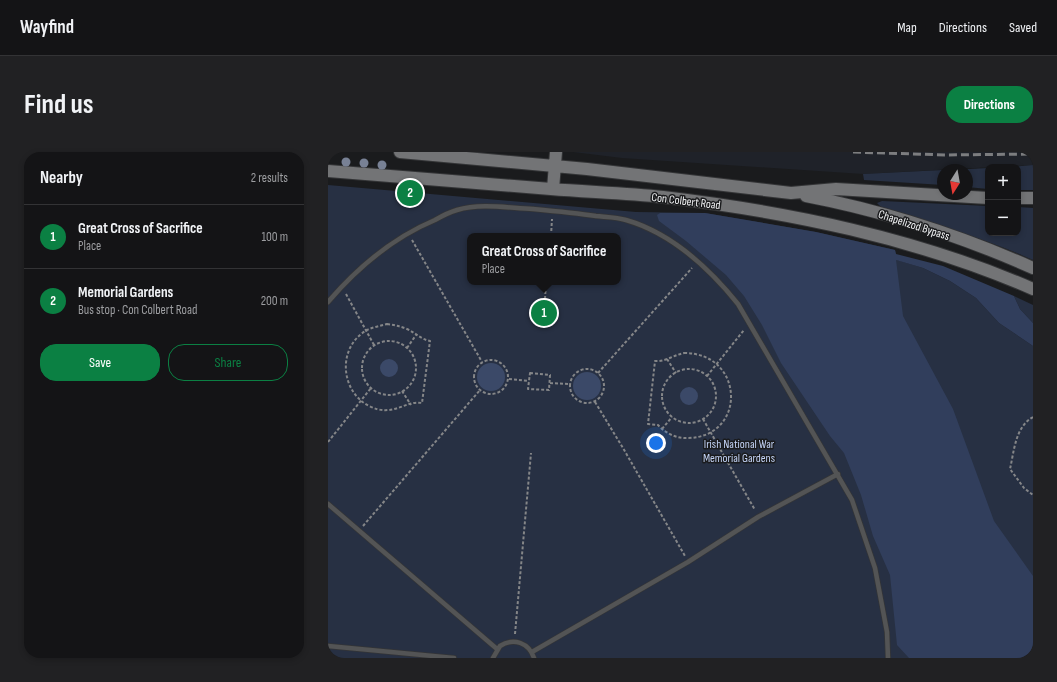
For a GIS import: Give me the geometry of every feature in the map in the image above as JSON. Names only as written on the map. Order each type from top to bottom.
[{"type":"main road","name":"Con Colbert Road","points":[[400,152],[555,166],[791,192],[836,189],[985,198]]},
{"type":"main road","points":[[553,189],[556,152]]},
{"type":"main road","name":"Con Colbert Road","points":[[328,171],[661,197],[754,209],[834,225],[918,247],[998,274],[1033,289]]},
{"type":"main road","name":"Chapelizod Bypass","points":[[791,192],[853,206],[901,220],[1033,268]]},
{"type":"main road","points":[[1021,198],[1033,198]]},
{"type":"lane","points":[[328,302],[365,264],[408,232],[457,210],[486,206],[553,211],[624,219],[647,227],[669,240],[698,261],[728,291],[750,322],[852,500],[876,568],[887,632],[888,658]]},
{"type":"lane","points":[[532,652],[688,562],[758,517],[838,474]]},
{"type":"lane","points":[[328,504],[497,649]]},
{"type":"lane","points":[[493,658],[497,649],[504,643],[514,641],[525,644],[532,652],[534,658]]},
{"type":"lane","points":[[328,646],[454,658]]},
{"type":"path","points":[[550,233],[553,211]]},
{"type":"path","points":[[408,232],[482,362]]},
{"type":"path","points":[[598,373],[698,261]]},
{"type":"path","points":[[545,299],[546,285]]},
{"type":"path","points":[[342,286],[374,345]]},
{"type":"path","points":[[545,299],[553,302],[557,314],[554,321],[542,326],[534,322],[531,313],[533,305],[540,300],[545,299]]},
{"type":"path","points":[[707,376],[750,322]]},
{"type":"path","points":[[387,324],[403,328],[416,335],[421,340],[430,341],[422,403],[415,402],[411,405],[392,410],[381,410],[370,407],[361,401],[353,392],[347,382],[345,364],[350,347],[366,330],[387,324]]},
{"type":"path","points":[[407,348],[416,335]]},
{"type":"path","points":[[388,341],[395,342],[407,348],[411,354],[416,367],[412,381],[402,391],[386,395],[371,388],[364,378],[362,366],[366,354],[374,345],[388,341]]},
{"type":"path","points":[[693,353],[706,357],[718,364],[723,370],[730,385],[731,400],[726,416],[710,433],[702,436],[685,438],[677,437],[662,429],[658,425],[648,424],[655,361],[663,362],[667,359],[680,354],[693,353]]},
{"type":"path","points":[[492,359],[501,362],[507,369],[509,379],[505,388],[498,393],[488,394],[480,390],[474,378],[476,369],[482,362],[492,359]]},
{"type":"path","points":[[667,359],[676,372]]},
{"type":"path","points":[[590,369],[598,373],[604,381],[604,391],[599,399],[594,402],[583,403],[577,400],[570,391],[570,384],[573,376],[581,370],[590,369]]},
{"type":"path","points":[[695,370],[707,376],[715,388],[716,401],[712,410],[703,420],[689,423],[680,421],[672,417],[663,404],[662,393],[665,384],[676,372],[695,370]]},
{"type":"path","points":[[530,373],[550,375],[550,383],[549,390],[528,389],[530,373]]},
{"type":"path","points":[[509,379],[529,381]]},
{"type":"path","points":[[550,383],[570,384]]},
{"type":"path","points":[[328,442],[371,388]]},
{"type":"path","points":[[359,530],[480,390]]},
{"type":"path","points":[[402,391],[411,405]]},
{"type":"path","points":[[594,402],[623,448],[688,562]]},
{"type":"path","points":[[662,429],[672,417]]},
{"type":"path","points":[[1033,417],[1028,420],[1016,439],[1010,469],[1024,488],[1033,495]]},
{"type":"path","points":[[703,420],[758,517]]},
{"type":"path","points":[[514,641],[531,453]]},
{"type":"shaded area","points":[[573,152],[1033,152],[1033,165],[985,164],[985,168],[973,168],[973,164],[937,164],[937,170],[863,174],[622,158]]},
{"type":"shaded area","points":[[660,213],[705,213],[816,232],[895,250],[896,254],[943,266],[1014,296],[1020,309],[1033,323],[1033,346],[999,323],[976,298],[950,281],[923,268],[896,260],[903,316],[953,409],[994,521],[1033,576],[1033,658],[909,658],[897,645],[890,575],[873,536],[861,495],[844,453],[830,436],[781,363],[762,325],[744,296],[726,275],[686,241],[659,221],[657,215]]},
{"type":"shaded area","points":[[385,359],[393,359],[398,364],[396,375],[393,377],[385,377],[380,372],[380,364]]},
{"type":"shaded area","points":[[491,363],[501,367],[505,377],[501,387],[491,391],[481,387],[477,377],[481,367]]},
{"type":"shaded area","points":[[587,372],[597,376],[601,386],[597,396],[587,400],[577,396],[573,386],[577,376]]},
{"type":"shaded area","points":[[685,387],[693,387],[698,392],[696,403],[693,405],[685,405],[680,400],[680,392]]},
{"type":"green space","points":[[1033,165],[1033,190],[1021,190],[1021,166]]},
{"type":"green space","points":[[985,168],[985,189],[973,188],[973,169]]},
{"type":"green space","points":[[937,170],[937,185],[864,180],[863,174]]},
{"type":"green space","name":"Irish National War Memorial Gardens","points":[[328,185],[636,212],[705,213],[816,232],[895,250],[897,260],[923,268],[950,281],[976,298],[999,323],[1033,346],[1033,658],[328,658]]},
{"type":"green space","points":[[882,201],[985,206],[985,236],[1021,236],[1021,207],[1033,208],[1033,260],[1002,247],[939,225],[895,213],[887,210],[877,203]]},
{"type":"green space","points":[[1014,296],[1033,305],[1033,323],[1020,309]]},
{"type":"building","points":[[539,306],[547,307],[547,314],[538,313]]},
{"type":"railway","points":[[853,152],[945,155],[1033,154]]},
{"type":"place","name":"Memorial Gardens","points":[[410,193]]},
{"type":"place","name":"Great Cross of Sacrifice","points":[[544,313]]}]
